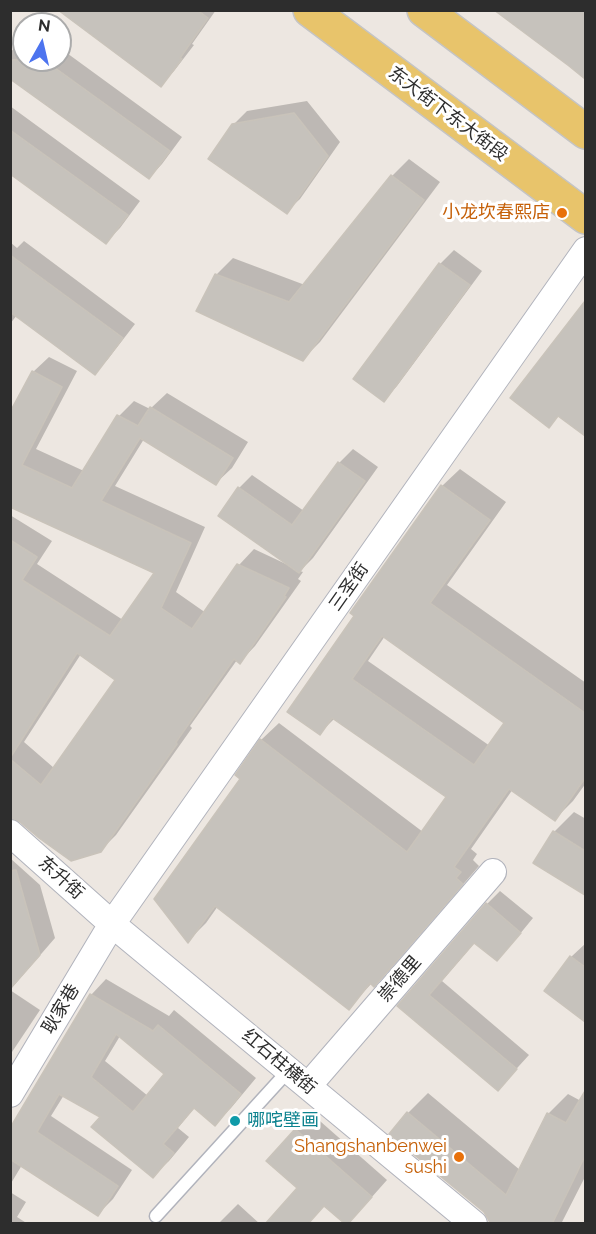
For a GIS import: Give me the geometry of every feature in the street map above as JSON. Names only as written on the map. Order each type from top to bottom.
[{"type":"main road","name":"东大街下东大街段","points":[[310,10],[585,217]]},
{"type":"main road","points":[[424,10],[585,132]]},
{"type":"street","name":"三圣街","points":[[112,924],[585,250]]},
{"type":"street","name":"东升街","points":[[10,833],[112,924]]},
{"type":"street","name":"崇德里","points":[[299,1078],[493,872]]},
{"type":"street","name":"红石柱横街","points":[[112,924],[474,1224]]},
{"type":"street","name":"耿家巷","points":[[10,1094],[112,924]]},
{"type":"lane","points":[[156,1216],[299,1078]]},
{"type":"building","points":[[58,10],[197,10],[208,18],[161,87],[72,20],[72,12]]},
{"type":"building","points":[[494,10],[585,10],[585,79],[569,66]]},
{"type":"building","points":[[10,60],[12,60],[12,72],[61,72],[170,151],[149,179],[10,79]]},
{"type":"building","points":[[294,113],[328,156],[287,214],[208,159],[232,124]]},
{"type":"building","points":[[10,130],[128,215],[106,244],[10,174]]},
{"type":"building","points":[[391,175],[424,200],[303,361],[196,311],[215,274],[289,302]]},
{"type":"building","points":[[10,255],[123,338],[95,375],[10,312]]},
{"type":"building","points":[[439,263],[470,285],[384,402],[353,379]]},
{"type":"building","points":[[585,301],[585,436],[558,416],[549,428],[510,398]]},
{"type":"building","points":[[32,371],[62,387],[22,465],[72,488],[117,415],[138,426],[150,407],[233,458],[216,485],[140,438],[101,501],[191,543],[161,608],[192,629],[237,564],[289,588],[284,596],[286,597],[240,664],[234,659],[101,852],[71,861],[20,822],[10,818],[10,759],[41,785],[115,680],[77,653],[10,758],[10,540],[37,557],[22,580],[110,636],[154,573],[10,507],[10,412]]},
{"type":"building","points":[[338,462],[365,481],[299,573],[218,516],[238,487],[292,525]]},
{"type":"building","points":[[441,485],[490,520],[430,603],[585,713],[585,778],[555,821],[509,789],[454,867],[461,872],[456,878],[463,884],[374,987],[370,983],[349,1010],[215,906],[188,943],[154,899],[240,779],[235,775],[260,739],[407,852],[446,797],[332,718],[320,735],[287,712],[354,616],[350,613]],"holes":[[[382,636],[504,723],[474,765],[352,679]]]},
{"type":"building","points":[[553,831],[585,851],[585,895],[533,863]]},
{"type":"building","points":[[16,870],[40,955],[10,989],[10,871]]},
{"type":"building","points":[[486,903],[521,933],[497,961],[474,943],[429,995],[517,1069],[498,1091],[397,1006]]},
{"type":"building","points":[[570,956],[585,967],[585,1022],[544,991]]},
{"type":"building","points":[[90,994],[153,1031],[158,1025],[241,1094],[215,1126],[194,1108],[163,1144],[174,1153],[153,1178],[91,1127],[100,1117],[59,1094],[37,1132],[118,1186],[98,1216],[10,1159],[10,1128]],"holes":[[[116,1034],[164,1074],[133,1112],[91,1077]]]},
{"type":"building","points":[[585,1091],[585,1156],[552,1224],[491,1224],[484,1212],[389,1134],[407,1112],[506,1195],[547,1113],[566,1123]]},
{"type":"building","points":[[295,1129],[372,1197],[348,1224],[324,1206],[308,1224],[265,1224],[297,1188],[266,1161]]},
{"type":"place","name":"小龙坎春熙店","points":[[562,213]]},
{"type":"place","name":"哪咤壁画","points":[[235,1121]]},
{"type":"place","name":"Shangshanbenwei sushi","points":[[459,1157]]}]
